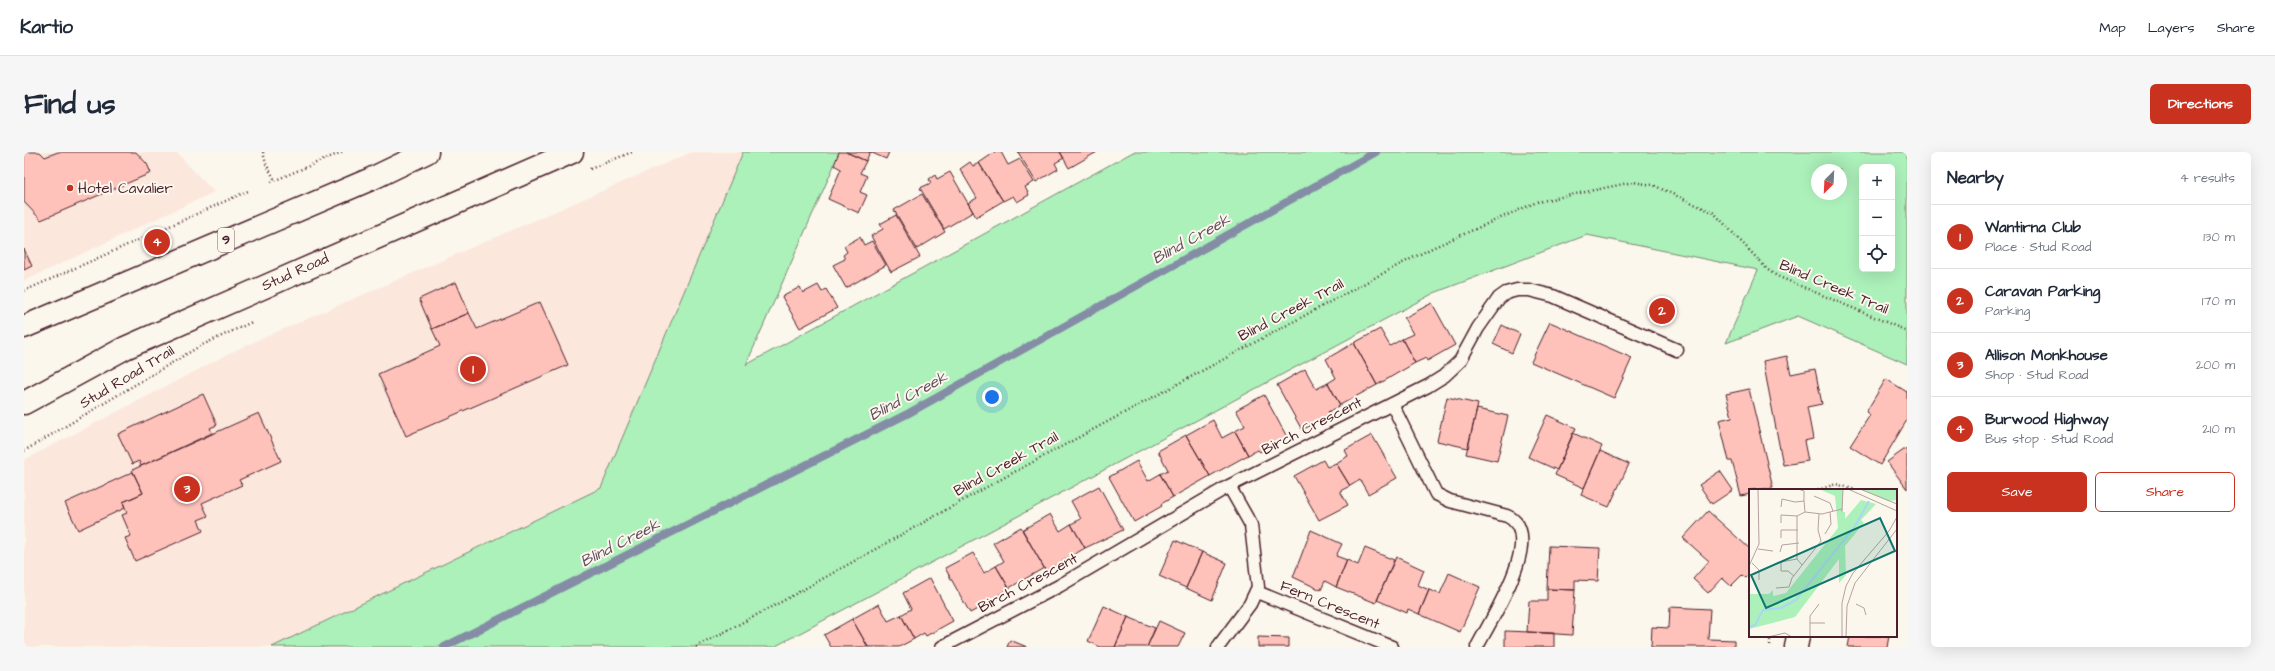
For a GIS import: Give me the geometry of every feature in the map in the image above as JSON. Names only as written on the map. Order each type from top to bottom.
[{"type":"main road","name":"9","points":[[24,327],[371,179],[427,152]]},
{"type":"main road","name":"Stud Road","points":[[24,403],[125,348],[572,152]]},
{"type":"main road","points":[[1796,647],[1798,637]]},
{"type":"lane","name":"Birch Crescent","points":[[942,647],[1059,586],[1228,486],[1428,386],[1455,366],[1464,355],[1492,305],[1506,293],[1517,290],[1529,290],[1553,296],[1677,350]]},
{"type":"lane","points":[[1392,404],[1436,494],[1450,501],[1507,516],[1513,519],[1520,528],[1518,564],[1514,576],[1477,647]]},
{"type":"lane","points":[[1218,647],[1250,604],[1257,592],[1251,525],[1228,486]]},
{"type":"lane","name":"Fern Crescent","points":[[1257,592],[1392,647]]},
{"type":"path","points":[[263,152],[266,164],[275,180]]},
{"type":"path","points":[[271,182],[342,152]]},
{"type":"path","name":"Blind Creek Trail","points":[[696,647],[782,602],[994,483],[1391,269],[1439,245],[1548,199],[1633,182],[1653,185],[1714,213],[1768,270],[1777,276],[1907,331]]},
{"type":"path","points":[[24,291],[248,191]]},
{"type":"path","name":"Stud Road Trail","points":[[24,451],[200,346],[242,326]]},
{"type":"path","points":[[1821,489],[1836,484],[1853,489]]},
{"type":"shaded area","points":[[24,152],[176,152],[214,192],[24,281]]},
{"type":"shaded area","points":[[692,152],[743,152],[601,488],[272,647],[24,647],[24,460],[240,348]]},
{"type":"green space","points":[[743,152],[840,152],[746,365],[1133,152],[1907,152],[1907,364],[1798,316],[1726,343],[1758,270],[1587,235],[1434,293],[774,647],[272,647],[601,488]]},
{"type":"building","name":"Hotel Cavalier","points":[[24,152],[40,152],[45,157],[58,152],[136,152],[147,164],[151,173],[41,220],[24,202]]},
{"type":"building","points":[[839,152],[846,152],[866,161],[860,173],[867,176],[860,192],[867,195],[859,213],[828,199],[841,169],[834,165]]},
{"type":"building","points":[[846,152],[870,152],[866,161]]},
{"type":"building","points":[[870,152],[889,152],[886,159]]},
{"type":"building","points":[[995,152],[1001,152],[1008,165],[1020,159],[1034,182],[1025,187],[1029,195],[1017,202],[1013,196],[1003,201],[979,163]]},
{"type":"building","points":[[1018,152],[1060,152],[1064,158],[1055,163],[1058,169],[1036,182]]},
{"type":"building","points":[[1060,152],[1097,152],[1069,168]]},
{"type":"building","points":[[970,162],[973,166],[979,163],[1003,201],[976,217],[968,203],[977,198],[960,169]]},
{"type":"building","points":[[950,172],[973,212],[944,229],[920,188],[931,183],[929,179],[935,175],[937,179]]},
{"type":"building","points":[[922,194],[945,232],[917,249],[894,210]]},
{"type":"building","points":[[896,215],[920,257],[891,272],[871,236],[883,229],[880,224]]},
{"type":"building","points":[[860,237],[864,245],[872,241],[886,265],[846,288],[833,265],[845,259],[843,255],[847,252],[844,246]]},
{"type":"building","points":[[24,249],[32,266],[24,270]]},
{"type":"building","points":[[456,282],[469,313],[432,329],[419,299]]},
{"type":"building","points":[[818,285],[822,292],[826,289],[837,308],[800,328],[782,297],[800,287],[803,293]]},
{"type":"building","points":[[540,302],[568,365],[406,436],[378,374],[440,346],[432,329],[469,313],[477,329]]},
{"type":"building","points":[[1432,303],[1455,345],[1427,361],[1426,358],[1415,363],[1402,339],[1413,334],[1404,318]]},
{"type":"building","points":[[1550,322],[1632,358],[1614,398],[1531,362]]},
{"type":"building","points":[[1502,325],[1520,334],[1512,353],[1493,344]]},
{"type":"building","points":[[1380,329],[1390,346],[1402,339],[1415,363],[1377,385],[1354,343]]},
{"type":"building","points":[[1354,343],[1377,385],[1340,405],[1328,383],[1336,378],[1326,359]]},
{"type":"building","points":[[1787,356],[1791,374],[1815,369],[1822,404],[1807,407],[1813,439],[1804,441],[1808,461],[1783,465],[1763,361]]},
{"type":"building","points":[[1305,369],[1316,389],[1328,383],[1340,405],[1328,412],[1330,415],[1302,430],[1277,385]]},
{"type":"building","points":[[1886,379],[1907,392],[1907,420],[1880,465],[1850,446],[1870,415],[1866,412]]},
{"type":"building","points":[[1749,389],[1773,488],[1749,489],[1749,494],[1741,496],[1732,461],[1729,461],[1719,420],[1732,417],[1726,394]]},
{"type":"building","points":[[203,394],[217,425],[210,428],[212,433],[141,466],[139,461],[132,464],[118,434]]},
{"type":"building","points":[[1264,395],[1287,437],[1260,452],[1258,450],[1248,455],[1235,431],[1245,426],[1236,410]]},
{"type":"building","points":[[1447,397],[1478,404],[1468,448],[1437,441]]},
{"type":"building","points":[[1477,409],[1508,416],[1497,461],[1466,454]]},
{"type":"building","points":[[259,413],[281,461],[239,480],[242,485],[202,503],[208,516],[198,520],[203,531],[135,561],[125,538],[131,536],[122,515],[127,513],[123,502],[143,493],[132,470]]},
{"type":"building","points":[[1547,415],[1576,428],[1557,470],[1528,457]]},
{"type":"building","points":[[1213,420],[1222,438],[1235,431],[1248,455],[1210,476],[1186,435]]},
{"type":"building","points":[[1573,433],[1602,446],[1584,488],[1555,475]]},
{"type":"building","points":[[1186,435],[1210,476],[1173,497],[1160,474],[1168,470],[1158,451]]},
{"type":"building","points":[[1372,435],[1397,478],[1368,494],[1360,480],[1350,486],[1336,463],[1348,456],[1345,450]]},
{"type":"building","points":[[1905,449],[1907,452],[1907,489],[1887,462]]},
{"type":"building","points":[[1600,451],[1629,464],[1609,507],[1581,495]]},
{"type":"building","points":[[1323,460],[1327,467],[1336,463],[1350,486],[1340,491],[1348,505],[1319,520],[1294,476]]},
{"type":"building","points":[[1137,461],[1148,481],[1160,474],[1173,497],[1161,504],[1162,506],[1134,522],[1109,477]]},
{"type":"building","points":[[1720,471],[1733,490],[1712,504],[1699,485]]},
{"type":"building","points":[[133,472],[143,493],[123,502],[125,508],[78,530],[65,503]]},
{"type":"building","points":[[1099,486],[1123,530],[1085,548],[1071,524],[1081,519],[1071,501]]},
{"type":"building","points":[[1708,511],[1749,548],[1749,575],[1746,578],[1742,575],[1731,586],[1722,578],[1708,593],[1693,579],[1709,561],[1683,538]]},
{"type":"building","points":[[1050,514],[1060,531],[1071,524],[1085,548],[1046,571],[1022,530]]},
{"type":"building","points":[[1021,527],[1044,568],[1009,588],[996,566],[1004,561],[993,543]]},
{"type":"building","points":[[1311,530],[1342,544],[1336,556],[1347,560],[1336,587],[1325,581],[1321,590],[1293,577]]},
{"type":"building","points":[[1175,540],[1202,552],[1186,588],[1159,576]]},
{"type":"building","points":[[1549,546],[1600,548],[1598,581],[1575,580],[1575,590],[1547,589]]},
{"type":"building","points":[[1365,548],[1394,560],[1376,603],[1336,587],[1347,560],[1358,565]]},
{"type":"building","points":[[1202,552],[1227,563],[1212,600],[1186,588]]},
{"type":"building","points":[[973,553],[984,573],[996,566],[1009,588],[997,596],[998,598],[970,613],[945,568]]},
{"type":"building","points":[[1396,557],[1424,570],[1418,585],[1429,590],[1419,614],[1408,609],[1407,613],[1377,600]]},
{"type":"building","points":[[1449,573],[1480,587],[1460,632],[1419,614],[1429,590],[1440,594]]},
{"type":"building","points":[[930,578],[953,621],[926,636],[924,633],[914,639],[901,615],[911,609],[903,593]]},
{"type":"building","points":[[1547,589],[1575,590],[1572,635],[1527,632],[1529,601],[1547,601]]},
{"type":"building","points":[[879,604],[888,621],[901,615],[914,639],[899,647],[868,647],[852,619]]},
{"type":"building","points":[[1104,606],[1128,617],[1115,647],[1100,647],[1088,641]]},
{"type":"building","points":[[1670,607],[1710,609],[1708,639],[1734,640],[1734,647],[1651,647],[1652,627],[1669,628]]},
{"type":"building","points":[[1128,617],[1155,628],[1147,647],[1115,647]]},
{"type":"building","points":[[852,619],[868,647],[831,647],[824,635]]},
{"type":"building","points":[[1159,621],[1185,633],[1178,647],[1147,647]]},
{"type":"building","points":[[1505,631],[1554,633],[1554,647],[1505,647]]},
{"type":"building","points":[[1258,637],[1289,638],[1289,647],[1258,647]]},
{"type":"building","points":[[1850,637],[1889,637],[1887,647],[1848,647]]},
{"type":"building","points":[[1010,640],[1027,647],[1007,647]]},
{"type":"waterway","name":"Blind Creek","points":[[444,647],[909,413],[1376,152]]},
{"type":"place","name":"Hotel Cavalier","points":[[70,188]]},
{"type":"place","name":"Burwood Highway","points":[[157,242]]},
{"type":"place","name":"Caravan Parking","points":[[1662,311]]},
{"type":"place","name":"Wantirna Club","points":[[473,369]]},
{"type":"place","name":"Allison Monkhouse","points":[[187,489]]}]
